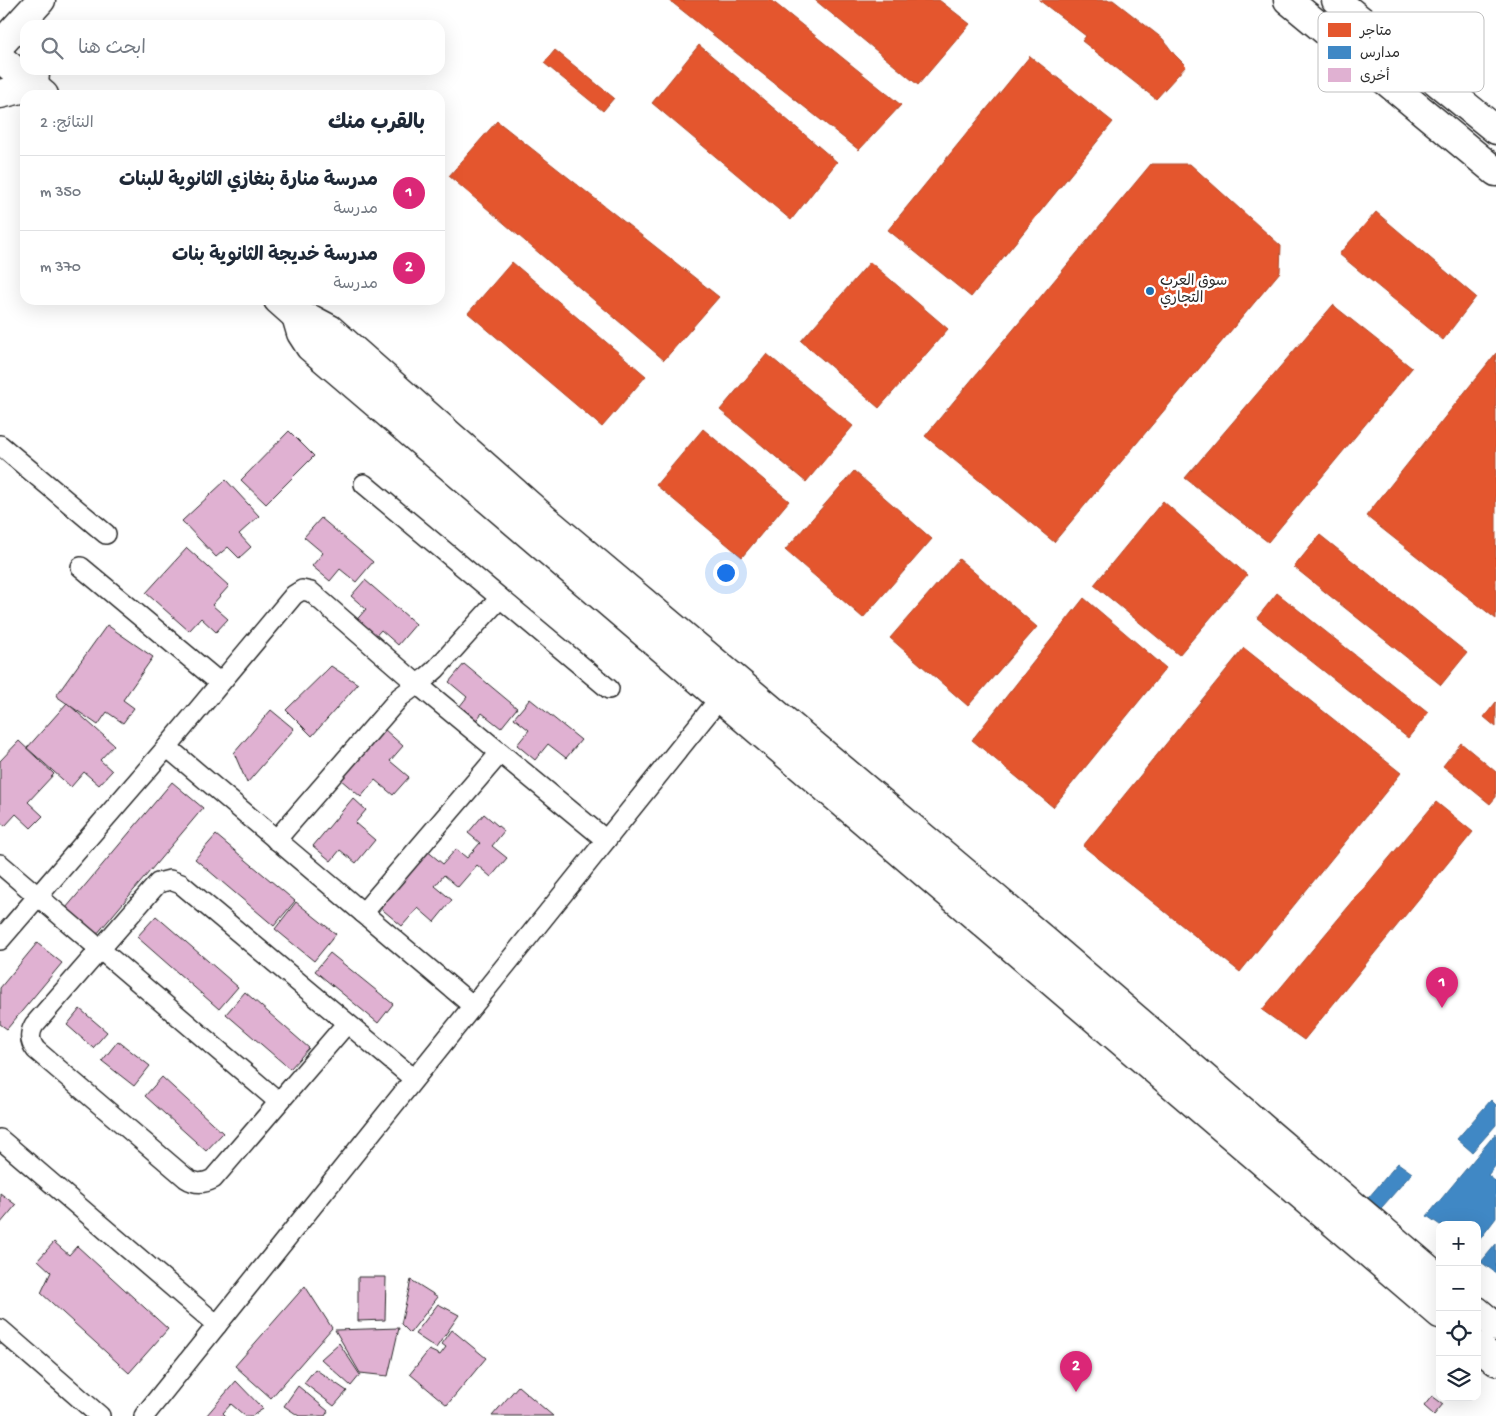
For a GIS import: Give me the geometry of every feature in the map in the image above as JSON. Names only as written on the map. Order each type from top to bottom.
[{"type":"main road","points":[[1288,0],[1318,25]]},
{"type":"main road","points":[[1336,0],[1351,12]]},
{"type":"main road","points":[[0,45],[20,26]]},
{"type":"main road","points":[[0,58],[20,72]]},
{"type":"main road","points":[[25,75],[38,84]]},
{"type":"main road","points":[[0,94],[38,84]]},
{"type":"main road","points":[[1399,92],[1496,172]]},
{"type":"main road","points":[[1449,92],[1496,130]]},
{"type":"main road","points":[[287,308],[310,347],[1436,1311]]},
{"type":"main road","points":[[287,308],[330,329],[544,519],[986,890],[1436,1276]]},
{"type":"main road","points":[[1481,1314],[1496,1327]]},
{"type":"main road","points":[[1481,1349],[1496,1361]]},
{"type":"street","points":[[0,445],[106,534]]},
{"type":"street","points":[[364,484],[609,689]]},
{"type":"street","points":[[80,567],[220,683]]},
{"type":"street","points":[[0,940],[167,747],[294,595],[302,590],[311,592],[417,684],[606,840]]},
{"type":"street","points":[[276,840],[400,697],[436,669],[500,598]]},
{"type":"street","points":[[144,1416],[720,698]]},
{"type":"street","points":[[167,747],[473,1006]]},
{"type":"street","points":[[363,913],[500,753]]},
{"type":"street","points":[[0,864],[279,1102]]},
{"type":"street","points":[[347,1022],[212,1179],[200,1184],[186,1178],[32,1045],[30,1035],[34,1025],[158,883],[170,880],[181,884],[347,1022],[414,1079]]},
{"type":"street","points":[[0,1139],[217,1325]]},
{"type":"street","points":[[0,1329],[100,1416]]},
{"type":"building: متاجر","points":[[669,0],[771,0],[901,105],[859,150]]},
{"type":"building: متاجر","points":[[815,0],[939,0],[970,24],[918,85]]},
{"type":"building: متاجر","points":[[1039,0],[1113,0],[1163,39],[1186,66],[1156,99],[1082,41],[1086,36]]},
{"type":"building: متاجر","points":[[699,45],[837,162],[791,220],[652,103]]},
{"type":"building: متاجر","points":[[555,50],[614,98],[603,111],[544,63]]},
{"type":"building: متاجر","points":[[1030,56],[1113,122],[971,297],[888,230]]},
{"type":"building: متاجر","points":[[497,121],[719,297],[664,360],[449,176]]},
{"type":"building: متاجر","points":[[1151,164],[1190,164],[1281,246],[1280,272],[1054,542],[925,436]]},
{"type":"building: متاجر","points":[[1376,212],[1476,297],[1443,340],[1339,254]]},
{"type":"building: متاجر","points":[[512,262],[646,376],[602,427],[468,313]]},
{"type":"building: متاجر","points":[[870,262],[948,329],[879,408],[801,341]]},
{"type":"building: متاجر","points":[[1333,305],[1412,368],[1268,542],[1185,478]]},
{"type":"building: متاجر","points":[[1496,353],[1496,619],[1366,516]]},
{"type":"building: متاجر","points":[[767,354],[853,426],[806,482],[720,410]]},
{"type":"building: متاجر","points":[[703,429],[789,501],[742,557],[656,485]]},
{"type":"building: متاجر","points":[[854,471],[932,539],[863,618],[785,550]]},
{"type":"building: متاجر","points":[[1163,501],[1247,575],[1179,655],[1094,585]]},
{"type":"building: متاجر","points":[[1320,535],[1467,653],[1441,685],[1294,567]]},
{"type":"building: متاجر","points":[[959,559],[1037,627],[968,706],[890,638]]},
{"type":"building: متاجر","points":[[1277,593],[1428,713],[1408,738],[1257,618]]},
{"type":"building: متاجر","points":[[1084,598],[1166,668],[1053,807],[972,740]]},
{"type":"building: متاجر","points":[[1244,648],[1401,773],[1240,972],[1083,846]]},
{"type":"building: متاجر","points":[[1496,702],[1496,727],[1484,717]]},
{"type":"building: متاجر","points":[[1461,743],[1496,772],[1496,797],[1490,804],[1443,766]]},
{"type":"building: متاجر","points":[[1436,802],[1473,832],[1304,1040],[1262,1010]]},
{"type":"building: مدارس","points":[[1491,1100],[1496,1105],[1496,1125],[1472,1152],[1457,1139]]},
{"type":"building: مدارس","points":[[1496,1133],[1496,1165],[1488,1175],[1496,1182],[1496,1218],[1481,1238],[1481,1221],[1436,1222],[1427,1216]]},
{"type":"building: مدارس","points":[[1398,1163],[1412,1173],[1375,1215],[1363,1204]]},
{"type":"building: مدارس","points":[[1496,1244],[1496,1273],[1481,1262]]},
{"type":"building: أخرى","points":[[289,431],[314,456],[266,504],[241,480]]},
{"type":"building: أخرى","points":[[226,480],[259,516],[239,534],[251,547],[239,558],[228,547],[216,557],[182,521]]},
{"type":"building: أخرى","points":[[321,518],[373,562],[356,582],[340,569],[330,581],[312,566],[323,553],[304,537]]},
{"type":"building: أخرى","points":[[187,548],[229,586],[212,605],[228,619],[216,632],[201,618],[189,631],[146,593]]},
{"type":"building: أخرى","points":[[365,580],[416,624],[398,645],[381,630],[371,641],[353,624],[366,609],[351,596]]},
{"type":"building: أخرى","points":[[107,625],[153,657],[123,700],[134,708],[123,723],[107,712],[98,725],[56,696]]},
{"type":"building: أخرى","points":[[464,664],[517,708],[501,728],[482,713],[473,724],[456,711],[467,697],[449,682]]},
{"type":"building: أخرى","points":[[331,666],[358,684],[312,736],[286,710]]},
{"type":"building: أخرى","points":[[530,699],[581,740],[566,758],[548,744],[535,760],[517,745],[529,730],[514,718]]},
{"type":"building: أخرى","points":[[67,703],[114,745],[100,760],[112,771],[99,785],[84,772],[71,787],[27,748]]},
{"type":"building: أخرى","points":[[271,710],[294,729],[247,783],[234,753]]},
{"type":"building: أخرى","points":[[384,729],[403,746],[390,761],[409,777],[393,795],[375,780],[361,797],[340,779]]},
{"type":"building: أخرى","points":[[19,741],[54,774],[28,802],[43,816],[31,828],[16,814],[5,826],[0,822],[0,761]]},
{"type":"building: أخرى","points":[[172,782],[203,808],[97,934],[66,908]]},
{"type":"building: أخرى","points":[[353,798],[366,810],[355,823],[375,840],[356,863],[340,850],[331,861],[313,846]]},
{"type":"building: أخرى","points":[[484,814],[504,831],[492,846],[507,858],[491,877],[477,865],[458,887],[444,875],[435,886],[452,900],[434,922],[418,908],[402,926],[378,906],[426,850],[443,864],[456,849],[467,858],[480,843],[468,833]]},
{"type":"building: أخرى","points":[[216,835],[295,901],[274,926],[195,859]]},
{"type":"building: أخرى","points":[[296,902],[336,934],[314,961],[275,929]]},
{"type":"building: أخرى","points":[[156,916],[238,987],[219,1009],[137,937]]},
{"type":"building: أخرى","points":[[37,943],[62,963],[7,1029],[0,1024],[0,988]]},
{"type":"building: أخرى","points":[[330,953],[393,1004],[378,1023],[315,971]]},
{"type":"building: أخرى","points":[[245,992],[309,1048],[290,1069],[226,1014]]},
{"type":"building: أخرى","points":[[80,1009],[107,1032],[93,1048],[67,1025]]},
{"type":"building: أخرى","points":[[118,1041],[150,1066],[134,1086],[102,1061]]},
{"type":"building: أخرى","points":[[162,1077],[223,1133],[206,1151],[145,1096]]},
{"type":"building: أخرى","points":[[0,1193],[16,1205],[0,1224]]},
{"type":"building: أخرى","points":[[54,1242],[69,1255],[77,1246],[168,1329],[129,1373],[41,1293],[51,1272],[38,1260]]},
{"type":"building: أخرى","points":[[358,1277],[386,1277],[385,1320],[358,1321]]},
{"type":"building: أخرى","points":[[411,1280],[438,1297],[410,1333],[401,1324]]},
{"type":"building: أخرى","points":[[305,1286],[332,1328],[271,1398],[235,1366]]},
{"type":"building: أخرى","points":[[438,1304],[459,1315],[436,1348],[415,1334]]},
{"type":"building: أخرى","points":[[399,1328],[388,1376],[360,1373],[335,1330]]},
{"type":"building: أخرى","points":[[452,1330],[486,1358],[447,1405],[410,1374],[429,1350],[440,1355],[446,1347],[442,1344]]},
{"type":"building: أخرى","points":[[339,1343],[360,1375],[351,1386],[321,1359]]},
{"type":"building: أخرى","points":[[315,1369],[347,1391],[334,1406],[304,1383]]},
{"type":"building: أخرى","points":[[236,1381],[263,1409],[252,1416],[245,1416],[231,1404],[223,1413],[226,1416],[206,1416]]},
{"type":"building: أخرى","points":[[298,1386],[328,1411],[325,1416],[299,1416],[284,1406]]},
{"type":"building: أخرى","points":[[518,1386],[553,1416],[492,1416]]},
{"type":"building: أخرى","points":[[1432,1396],[1436,1401],[1443,1404],[1434,1415],[1424,1406]]},
{"type":"place","name":"سوق العرب التجاري","points":[[1150,291]]},
{"type":"place","name":"مدرسة منارة بنغازي الثانوية للبنات","points":[[1442,1008]]},
{"type":"place","name":"مدرسة خديجة الثانوية بنات","points":[[1076,1392]]}]
